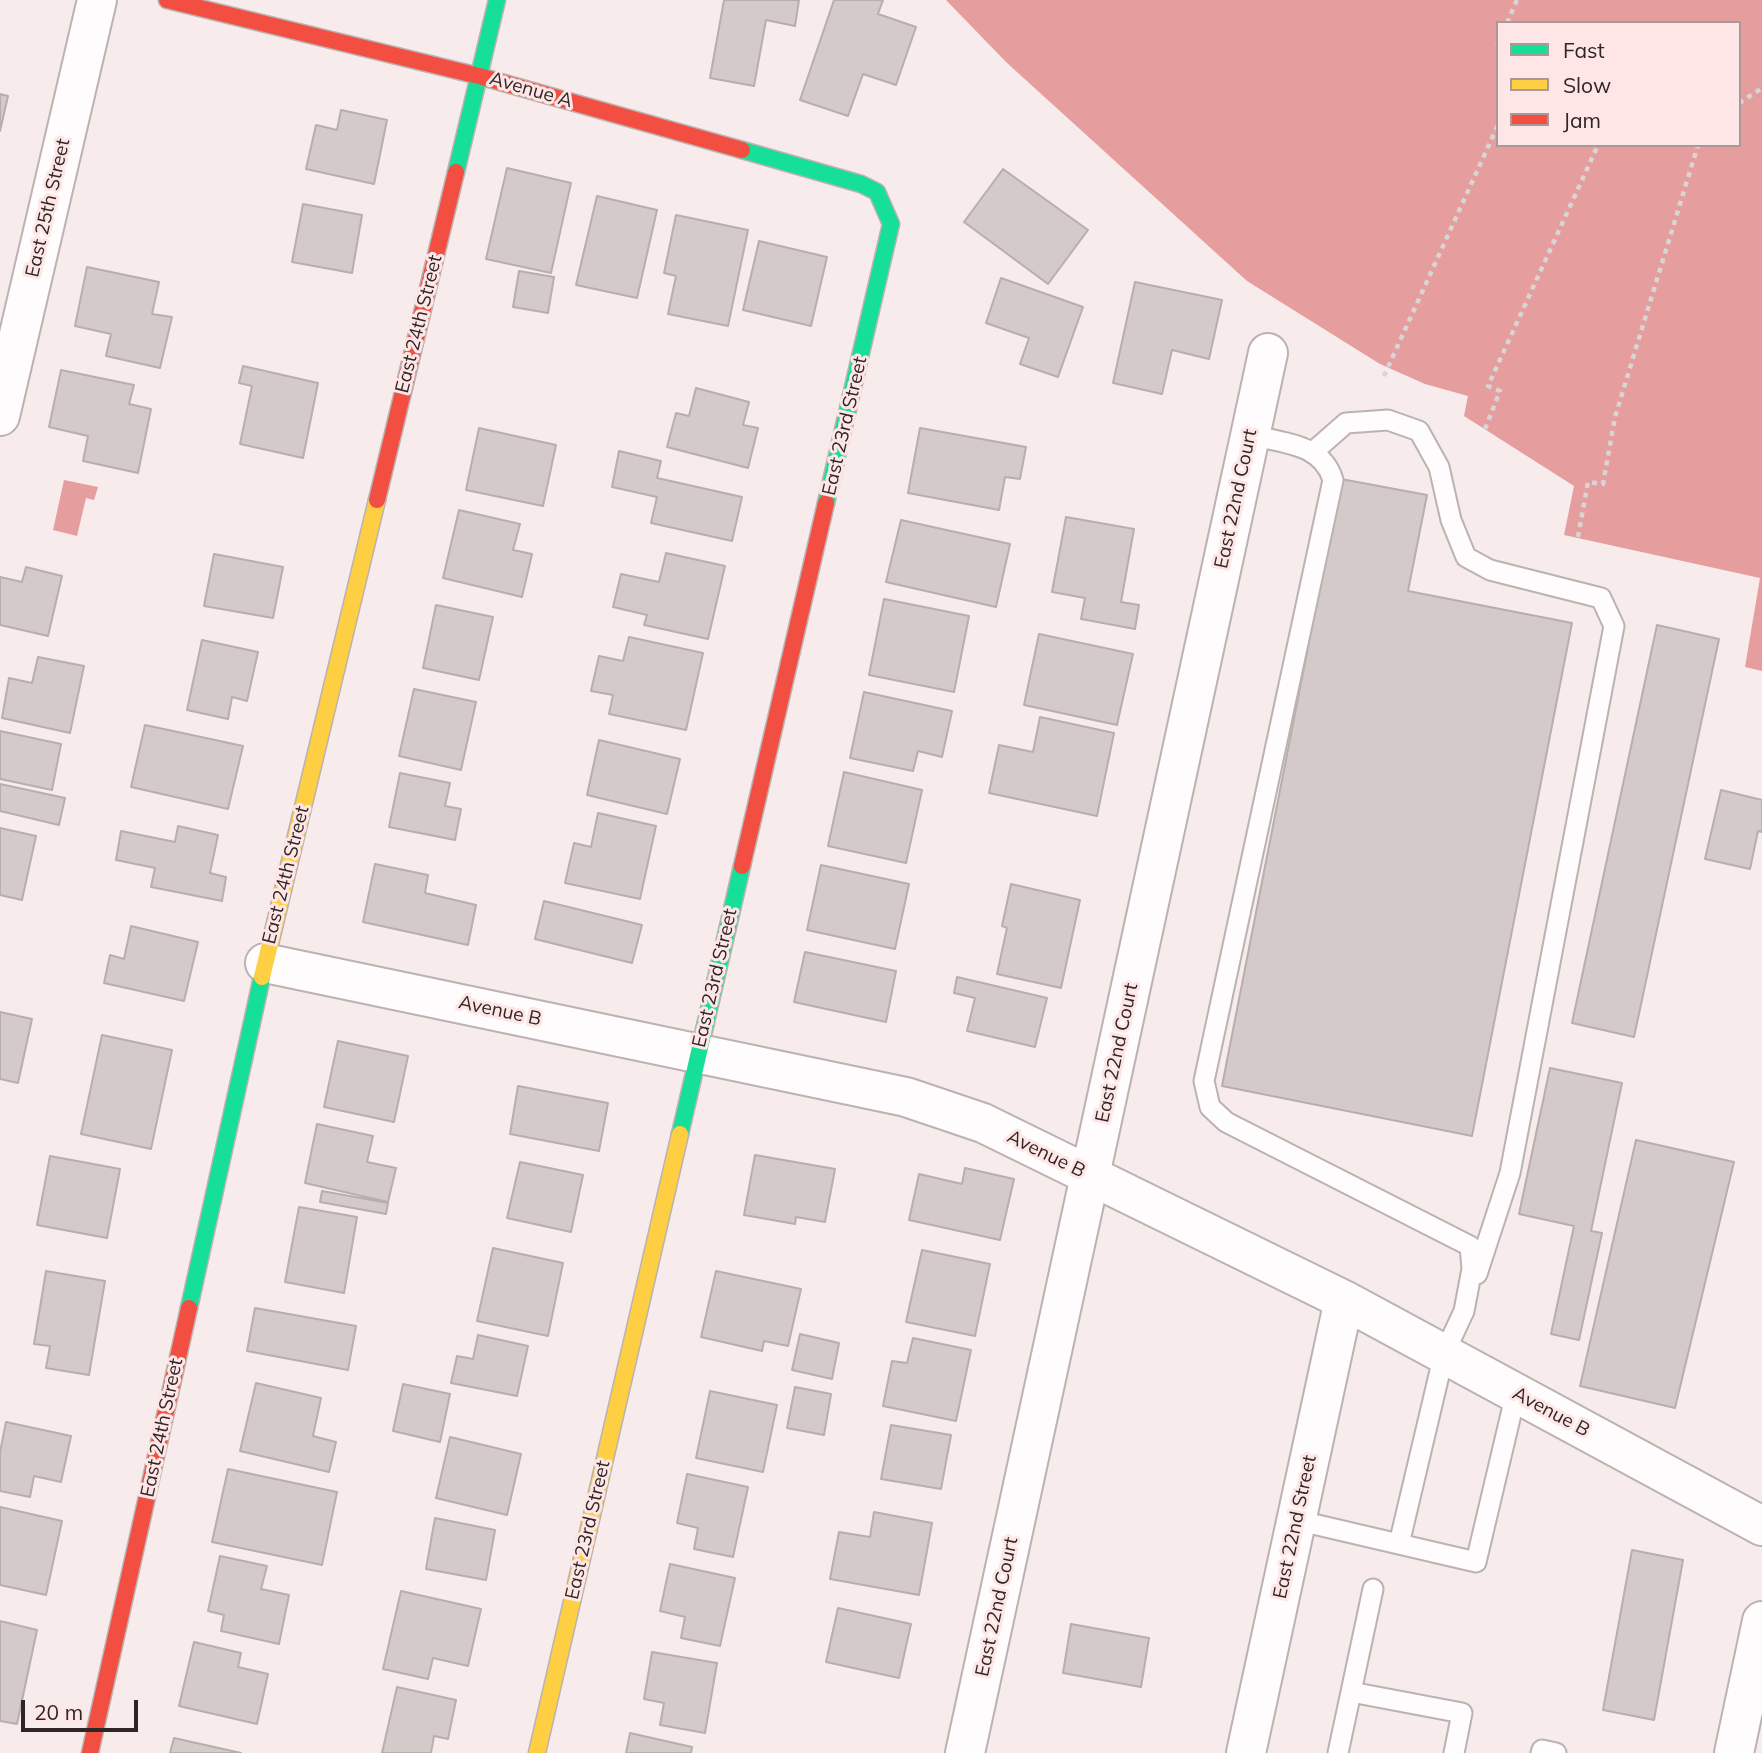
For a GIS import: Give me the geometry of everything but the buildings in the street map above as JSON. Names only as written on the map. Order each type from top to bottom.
[{"type":"street","name":"East 25th Street","points":[[0,416],[97,0]]},
{"type":"street","name":"Avenue A","points":[[167,0],[479,76],[861,184],[877,192],[885,203]]},
{"type":"street","name":"East 24th Street","points":[[90,1753],[265,963],[497,0]]},
{"type":"street","name":"East 23rd Street","points":[[537,1753],[697,1052],[882,273],[891,224],[885,203]]},
{"type":"street","name":"East 22nd Court","points":[[965,1753],[1268,353]]},
{"type":"street","name":"Avenue B","points":[[265,963],[906,1097],[984,1123],[1344,1300],[1762,1526]]},
{"type":"street","name":"East 22nd Street","points":[[1246,1753],[1344,1300]]},
{"type":"street","points":[[1734,1753],[1762,1621]]},
{"type":"lane","points":[[1314,451],[1346,423],[1388,420],[1419,431],[1439,467],[1451,520],[1466,557],[1490,570],[1601,598],[1614,626],[1510,1173],[1464,1311],[1444,1354],[1399,1544]]},
{"type":"lane","points":[[1250,435],[1314,451],[1329,465],[1333,480],[1204,1081],[1210,1107],[1226,1122],[1470,1247],[1472,1269],[1464,1311]]},
{"type":"lane","points":[[1296,1520],[1476,1562],[1516,1393]]},
{"type":"lane","points":[[1338,1753],[1373,1589]]},
{"type":"lane","points":[[1351,1692],[1462,1713],[1454,1753]]},
{"type":"lane","points":[[1541,1753],[1542,1750],[1556,1753]]},
{"type":"path","points":[[1508,21],[1517,0]]},
{"type":"path","points":[[1741,102],[1762,88]]},
{"type":"path","points":[[1384,376],[1496,129]]},
{"type":"path","points":[[1485,429],[1500,391],[1488,386],[1597,147]]},
{"type":"path","points":[[1578,537],[1588,482],[1602,484],[1615,417],[1697,147]]},
{"type":"shaded area","points":[[946,0],[1762,0],[1762,671],[1745,667],[1760,578],[1564,535],[1574,486],[1464,416],[1468,396],[1425,384],[1380,364],[1247,281],[1006,62]]},
{"type":"shaded area","points":[[64,480],[98,487],[94,500],[86,498],[77,536],[53,530]]},
{"type":"traffic: fast","points":[[456,172],[497,0]]},
{"type":"traffic: fast","points":[[742,150],[861,184],[877,192],[891,224],[826,503]]},
{"type":"traffic: fast","points":[[680,1134],[742,866]]},
{"type":"traffic: fast","points":[[189,1308],[262,977]]},
{"type":"traffic: slow","points":[[262,977],[377,500]]},
{"type":"traffic: slow","points":[[537,1753],[680,1134]]},
{"type":"traffic: jam","points":[[167,0],[479,76],[742,150]]},
{"type":"traffic: jam","points":[[377,500],[456,172]]},
{"type":"traffic: jam","points":[[742,866],[826,503]]},
{"type":"traffic: jam","points":[[90,1753],[189,1308]]}]
